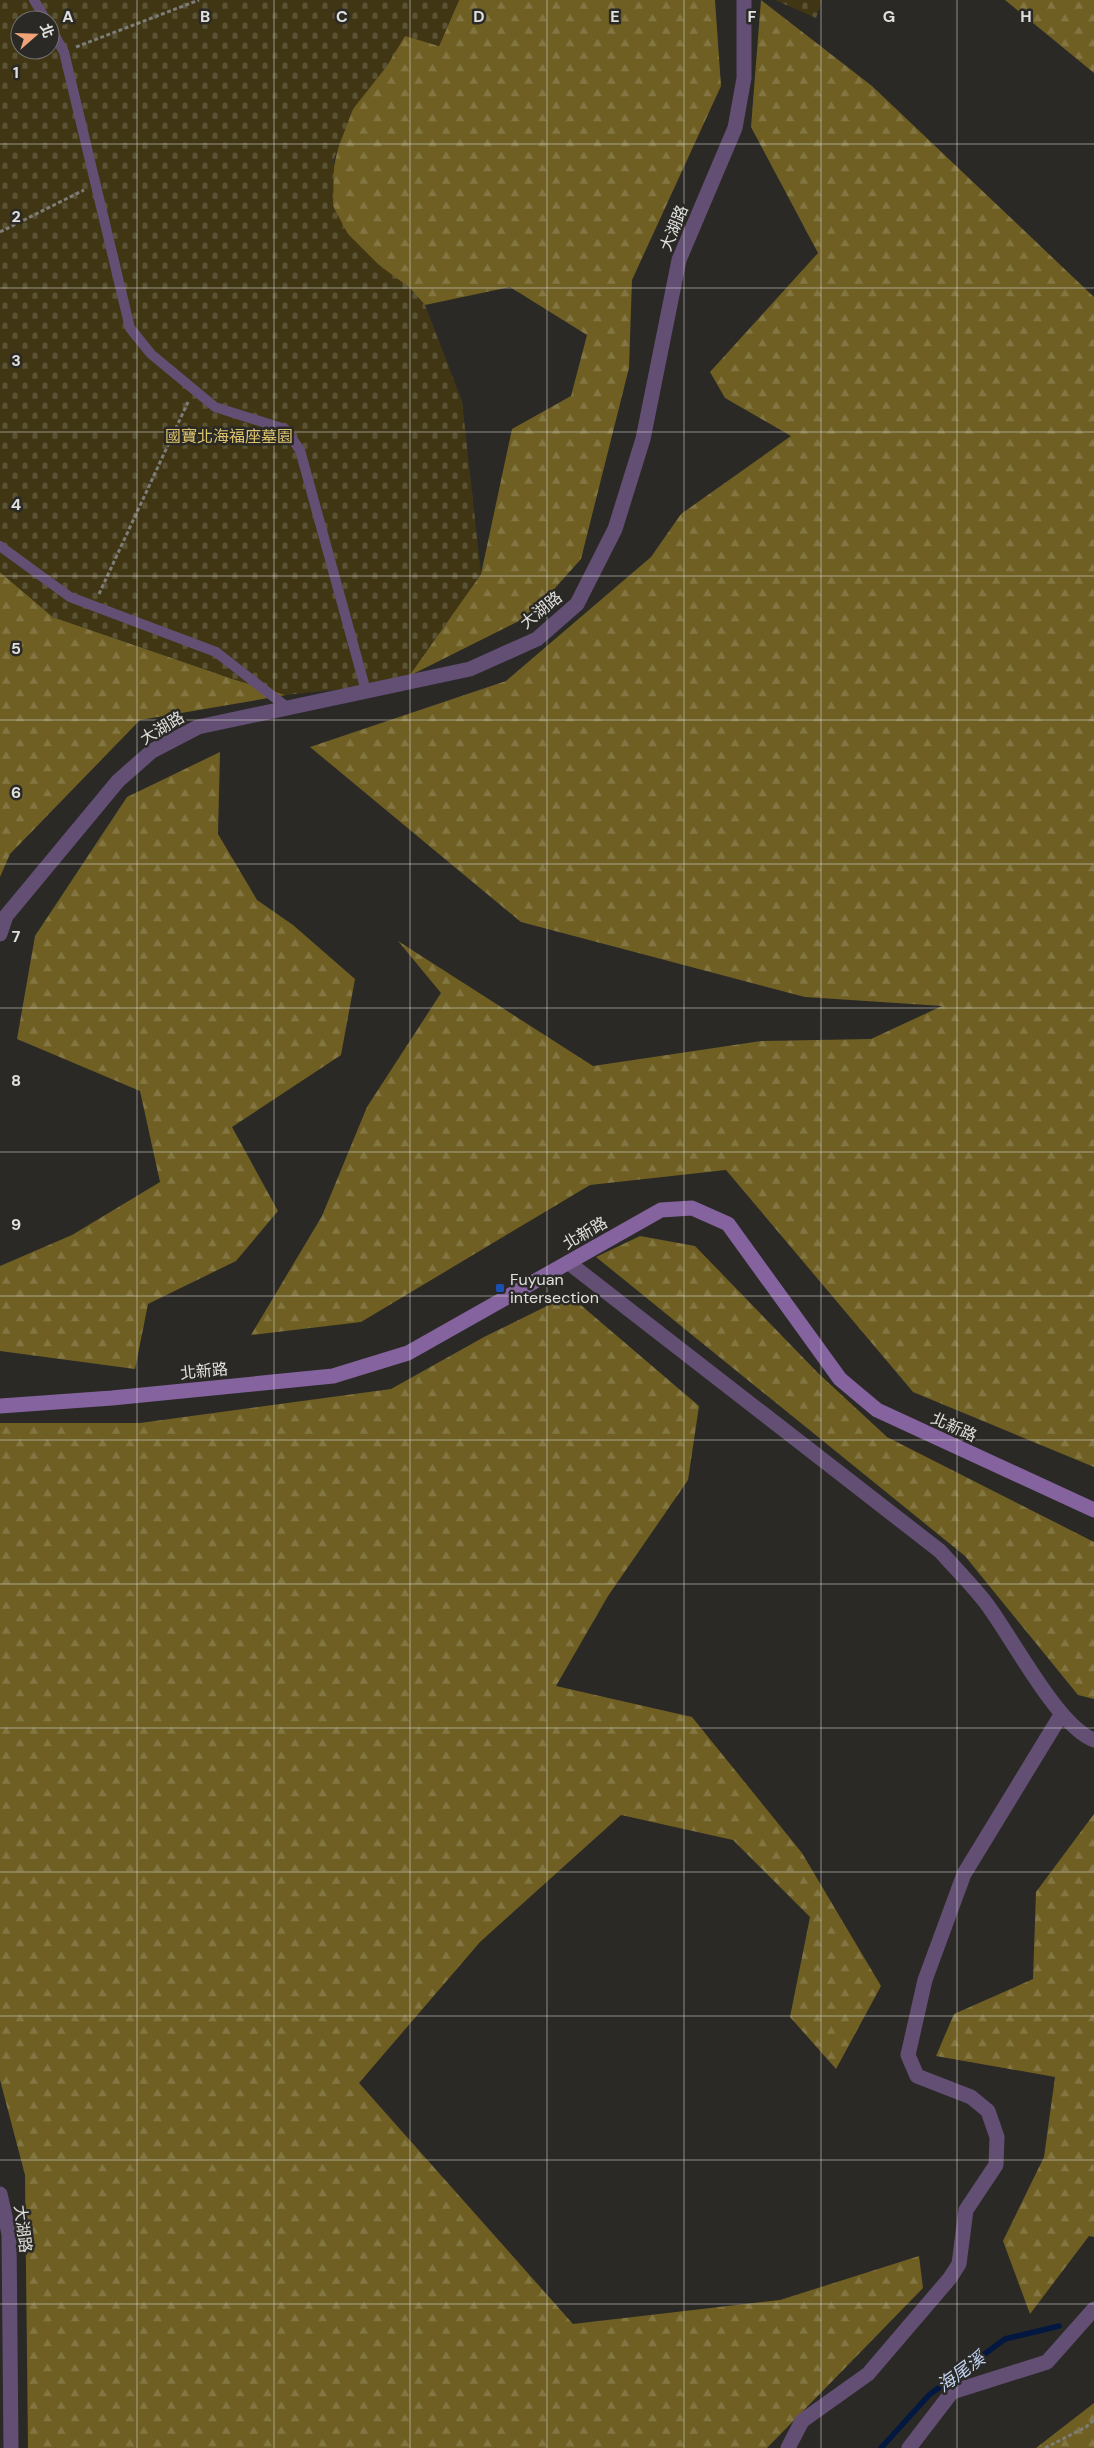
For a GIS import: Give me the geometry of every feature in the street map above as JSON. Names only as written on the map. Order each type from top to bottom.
[{"type":"main road","name":"北新路","points":[[0,1406],[112,1398],[333,1376],[408,1353],[661,1210],[692,1208],[728,1224],[840,1379],[877,1410],[1094,1510]]},
{"type":"street","name":"大湖路","points":[[0,934],[6,916],[118,781],[152,751],[198,727],[470,669],[537,639],[577,604],[615,529],[643,439],[680,260],[735,128],[744,78],[744,0]]},
{"type":"street","points":[[569,1263],[940,1551],[986,1602],[1061,1715],[1082,1735],[1094,1740]]},
{"type":"street","points":[[788,2448],[802,2421],[868,2374],[950,2278],[958,2264],[966,2210],[996,2164],[997,2137],[988,2111],[971,2097],[917,2076],[908,2055],[925,1980],[964,1874],[1061,1715]]},
{"type":"street","name":"大湖路","points":[[0,2194],[9,2234],[11,2448]]},
{"type":"street","points":[[909,2448],[952,2392],[1047,2362],[1094,2309]]},
{"type":"lane","points":[[60,45],[64,52],[130,328],[151,354],[215,408],[285,429],[300,450],[366,691]]},
{"type":"lane","points":[[0,546],[70,598],[216,652],[288,708]]},
{"type":"path","points":[[64,52],[199,0]]},
{"type":"path","points":[[0,232],[96,185]]},
{"type":"path","points":[[94,606],[194,390]]},
{"type":"path","points":[[1045,2448],[1086,2427],[1094,2420]]},
{"type":"green space","name":"國寶北海福座墓園","points":[[0,0],[459,0],[439,46],[405,36],[387,66],[353,109],[334,159],[333,206],[348,234],[379,265],[410,288],[425,305],[462,401],[481,574],[409,676],[361,687],[286,695],[233,679],[53,617],[0,572]]},
{"type":"green space","points":[[459,0],[715,0],[721,86],[632,280],[629,368],[581,559],[531,615],[409,676],[481,574],[512,429],[571,396],[587,335],[510,287],[425,305],[354,242],[343,227],[334,209],[332,184],[336,155],[344,128],[354,107],[405,35],[439,46]]},
{"type":"green space","points":[[761,0],[872,86],[1094,297],[1094,1467],[913,1392],[726,1170],[590,1185],[361,1322],[251,1335],[322,1216],[367,1107],[441,993],[398,941],[593,1066],[761,1041],[871,1039],[942,1006],[805,997],[521,922],[310,747],[506,681],[651,557],[681,514],[791,436],[725,398],[710,372],[818,253],[751,127]]},
{"type":"green space","points":[[775,0],[822,0],[816,18]]},
{"type":"green space","points":[[1005,0],[1094,0],[1094,73]]},
{"type":"green space","points":[[0,572],[53,617],[233,679],[286,695],[140,720],[10,854],[0,877]]},
{"type":"green space","points":[[220,752],[218,834],[257,900],[293,925],[355,979],[341,1055],[232,1127],[278,1211],[236,1261],[148,1304],[135,1369],[0,1351],[0,1266],[72,1235],[160,1182],[140,1091],[17,1039],[35,936],[127,797]]},
{"type":"green space","points":[[640,1236],[695,1246],[818,1373],[887,1437],[1094,1542],[1094,1699],[1078,1695],[965,1556],[596,1257]]},
{"type":"green space","points":[[569,1295],[699,1406],[688,1480],[608,1596],[556,1686],[692,1717],[802,1853],[881,1986],[836,2069],[790,2017],[810,1917],[733,1840],[621,1815],[480,1942],[359,2083],[573,2324],[780,2300],[919,2256],[923,2288],[767,2448],[28,2448],[25,2175],[0,2080],[0,1423],[140,1423],[391,1389],[484,1337]]},
{"type":"green space","points":[[1094,1814],[1094,2237],[1089,2236],[1030,2314],[1003,2241],[1044,2157],[1055,2077],[936,2056],[954,2014],[1033,1979],[1036,1892]]},
{"type":"green space","points":[[1094,2403],[1094,2448],[1036,2448]]},
{"type":"waterway","name":"海尾溪","points":[[881,2448],[929,2395],[1005,2339],[1059,2326]]},
{"type":"place","name":"Fuyuan intersection","points":[[500,1288]]}]
